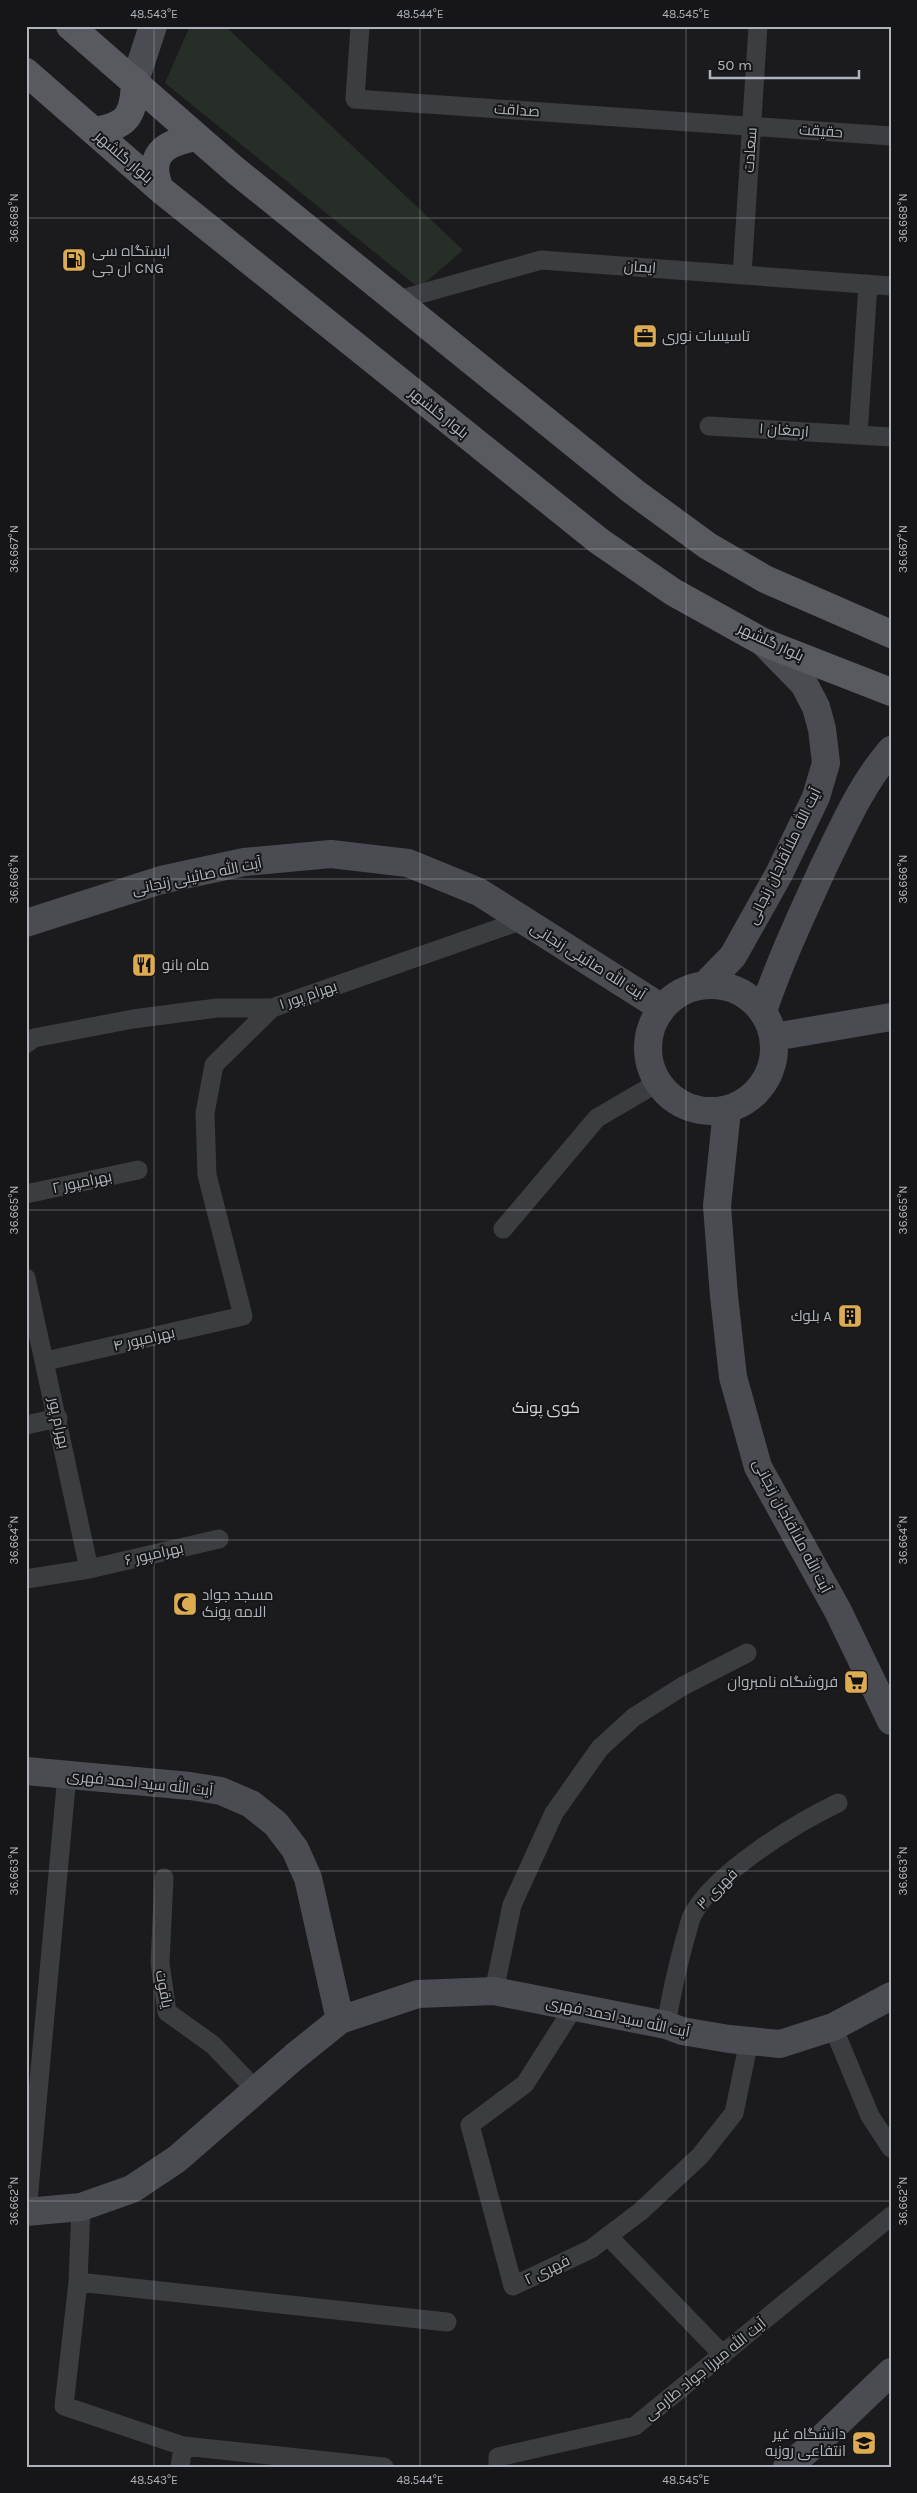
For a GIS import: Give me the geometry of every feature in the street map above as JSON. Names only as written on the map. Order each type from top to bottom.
[{"type":"main road","points":[[70,26],[135,81],[196,138],[395,301],[634,492],[708,546],[765,579],[891,634]]},
{"type":"main road","points":[[94,131],[110,129],[123,123],[132,110],[135,81],[153,26]]},
{"type":"main road","name":"بلوار گلشهر","points":[[26,72],[160,189],[599,541],[673,592],[763,642],[891,692]]},
{"type":"main road","points":[[160,189],[155,176],[156,159],[167,146],[196,138]]},
{"type":"main road","name":"آیت الله ملاآقاجان زنجانی","points":[[705,985],[733,956],[779,874],[816,796],[826,764],[822,729],[816,707],[804,684],[763,642]]},
{"type":"main road","points":[[763,1011],[775,975],[856,799],[874,769],[891,750]]},
{"type":"main road","name":"آیت الله صائینی زنجانی","points":[[26,923],[161,880],[244,862],[331,854],[408,863],[479,892],[662,1008]]},
{"type":"main road","points":[[705,985],[722,986],[737,990],[751,999],[763,1011],[770,1023],[774,1037],[775,1053],[772,1068],[765,1083],[755,1095],[742,1104],[728,1110],[701,1112],[676,1102],[657,1083],[650,1068],[647,1053],[648,1037],[653,1021],[662,1008],[681,993],[705,985]]},
{"type":"main road","points":[[774,1037],[891,1017]]},
{"type":"main road","name":"آیت الله ملاآقاجان زنجانی","points":[[728,1110],[717,1206],[733,1377],[752,1450],[758,1468],[838,1611],[891,1721]]},
{"type":"main road","name":"آیت الله سید احمد فهری","points":[[26,1771],[190,1786],[221,1791],[251,1804],[276,1824],[295,1849],[308,1878],[340,2020]]},
{"type":"main road","name":"آیت الله سید احمد فهری","points":[[27,2212],[81,2208],[132,2189],[177,2159],[340,2020],[418,1994],[494,1991],[666,2025],[682,2031],[780,2044],[833,2027],[891,1996]]},
{"type":"main road","points":[[787,2467],[821,2439],[891,2372]]},
{"type":"street","name":"صداقت","points":[[360,26],[356,99],[751,126]]},
{"type":"street","name":"سعادت","points":[[742,275],[758,26]]},
{"type":"street","name":"حقیقت","points":[[751,126],[891,136]]},
{"type":"street","name":"ایمان","points":[[395,301],[541,260],[891,286]]},
{"type":"street","points":[[858,435],[868,284]]},
{"type":"street","name":"ارمغان ۱","points":[[709,426],[891,438]]},
{"type":"street","name":"بهرام پور ۱","points":[[26,1044],[34,1038],[133,1019],[217,1008],[272,1008],[523,920]]},
{"type":"street","name":"بهرامپور ۴","points":[[46,1361],[243,1316],[208,1175],[204,1113],[214,1065],[272,1008]]},
{"type":"street","points":[[503,1229],[597,1118],[657,1083]]},
{"type":"street","name":"بهرامپور ۲","points":[[26,1194],[138,1170]]},
{"type":"street","name":"بهرام پور","points":[[26,1278],[46,1361],[89,1569]]},
{"type":"street","points":[[26,1425],[58,1418]]},
{"type":"street","name":"بهرامپور ۶","points":[[26,1579],[89,1569],[219,1539]]},
{"type":"street","points":[[494,1991],[512,1905],[554,1813],[600,1748],[634,1717],[683,1686],[748,1652]]},
{"type":"street","points":[[27,2212],[67,1775]]},
{"type":"street","name":"فهری ۳","points":[[666,2025],[675,1975],[693,1914],[720,1882],[758,1852],[814,1814],[838,1803]]},
{"type":"street","name":"یاقوت","points":[[164,1878],[160,1963],[167,2012],[212,2044],[256,2090]]},
{"type":"street","name":"فهری ۲","points":[[567,2018],[525,2084],[470,2124],[513,2286],[591,2249],[642,2211],[700,2156],[734,2113],[748,2041]]},
{"type":"street","points":[[833,2027],[870,2116],[891,2148]]},
{"type":"street","points":[[81,2208],[78,2282],[64,2406],[183,2446],[384,2467]]},
{"type":"street","name":"آیت الله میرزا جواد طارمی","points":[[498,2467],[498,2457],[635,2426],[891,2216]]},
{"type":"street","points":[[608,2236],[723,2355]]},
{"type":"street","points":[[78,2282],[447,2322]]},
{"type":"street","points":[[180,2467],[183,2446]]},
{"type":"shaded area","points":[[190,26],[225,26],[463,250],[419,288],[165,83]]},
{"type":"place","name":"ایستگاه سی ان جی CNG","points":[[74,260]]},
{"type":"place","name":"تاسیسات نوری","points":[[645,336]]},
{"type":"place","name":"ماه بانو","points":[[144,965]]},
{"type":"place","name":"بلوك A","points":[[850,1316]]},
{"type":"place","name":"مسجد جواد الامه پونک","points":[[185,1604]]},
{"type":"place","name":"فروشگاه نامبروان","points":[[856,1682]]},
{"type":"place","name":"دانشگاه غیر انتفاعی روزبه","points":[[864,2443]]},
{"type":"district","name":"کوی پونک","points":[[546,1407]]}]
